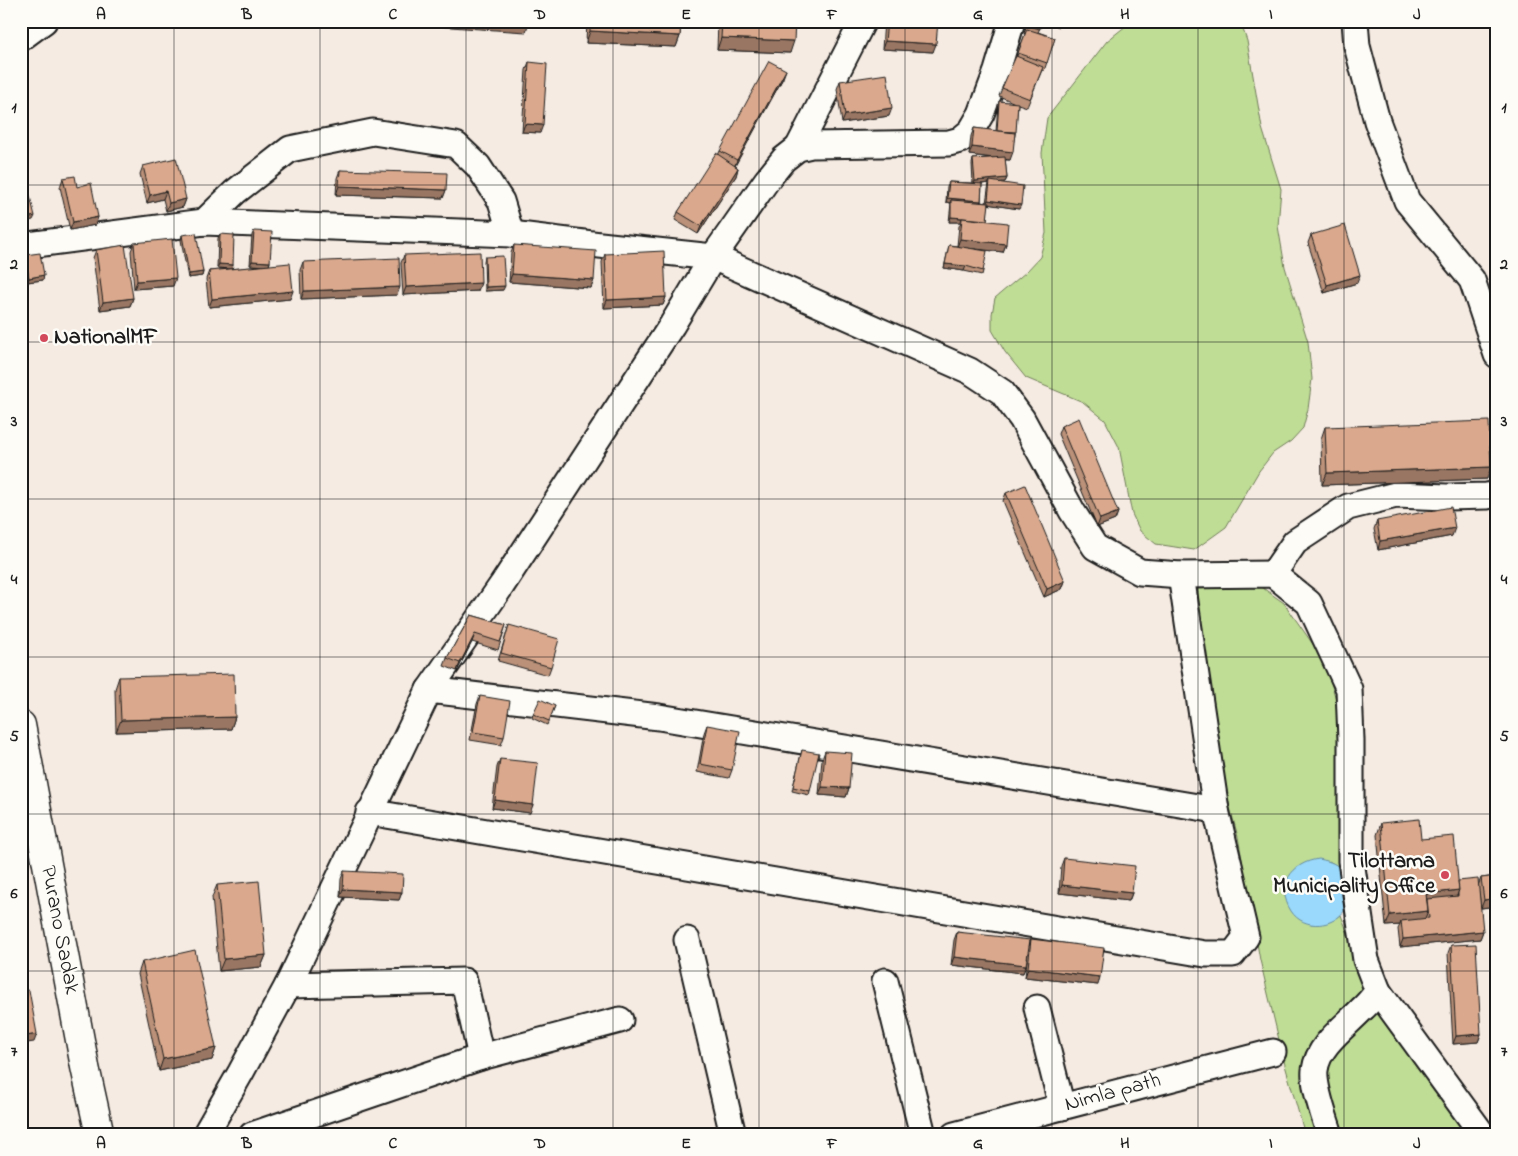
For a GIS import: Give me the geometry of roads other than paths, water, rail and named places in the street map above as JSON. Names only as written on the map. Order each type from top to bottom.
[{"type":"main road","name":"Purano Sadak","points":[[21,725],[85,1067],[100,1135]]},
{"type":"street","points":[[21,38],[44,21]]},
{"type":"street","points":[[798,148],[863,21]]},
{"type":"street","points":[[205,1135],[288,985],[369,812],[429,690],[507,577],[672,325],[713,257],[773,173],[784,158],[798,148],[811,145],[949,143],[960,140],[971,131],[981,114],[997,71],[1012,21]]},
{"type":"street","points":[[1355,21],[1357,46],[1377,121],[1407,201],[1472,280],[1497,355]]},
{"type":"street","points":[[204,222],[234,192],[290,150],[373,132],[456,145],[478,166],[501,201],[511,234]]},
{"type":"street","points":[[21,246],[204,222],[511,234],[600,246],[713,257],[970,371],[1002,392],[1022,419],[1072,511],[1095,547],[1140,572],[1181,575],[1274,574],[1309,603],[1349,688],[1351,861],[1366,960],[1378,991],[1483,1135]]},
{"type":"street","points":[[1274,574],[1295,542],[1348,507],[1396,495],[1447,497],[1497,494]]},
{"type":"street","points":[[369,812],[1205,954],[1233,954],[1246,937],[1216,810],[1181,575]]},
{"type":"street","points":[[429,690],[659,717],[1216,810]]},
{"type":"street","points":[[687,940],[733,1135]]},
{"type":"street","points":[[288,985],[464,981],[481,1057]]},
{"type":"street","points":[[885,981],[923,1135]]},
{"type":"street","points":[[1330,1135],[1317,1087],[1315,1070],[1319,1056],[1327,1044],[1365,1007],[1378,991]]},
{"type":"street","points":[[1037,1008],[1062,1107]]},
{"type":"street","points":[[252,1135],[481,1057],[620,1020]]},
{"type":"street","name":"Nimla path","points":[[954,1135],[1273,1052]]},
{"type":"water","points":[[1319,859],[1338,866],[1344,874],[1347,905],[1341,915],[1335,920],[1327,923],[1311,924],[1304,922],[1291,911],[1285,893],[1286,884],[1294,870],[1309,861]]},
{"type":"place","name":"NationalMF","points":[[44,338]]},
{"type":"place","name":"Tilottama Municipality Office","points":[[1445,875]]}]
